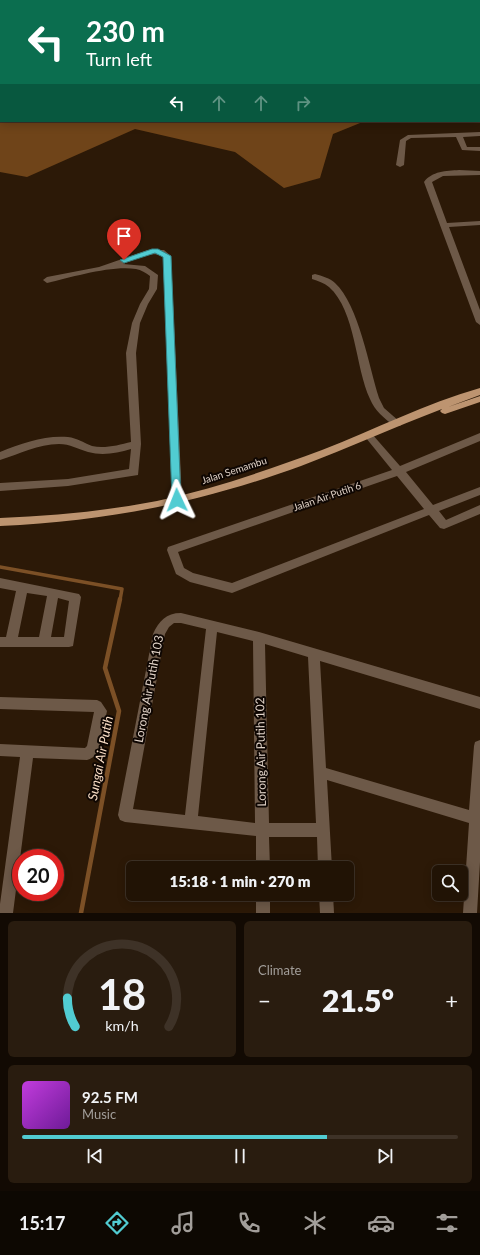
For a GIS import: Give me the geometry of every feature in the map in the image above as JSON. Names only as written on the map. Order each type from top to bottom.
[{"type":"main road","name":"Jalan Semambu","points":[[0,522],[42,520],[111,512],[177,500],[240,482],[369,436],[397,424],[417,422],[480,393]]},
{"type":"street","points":[[400,165],[406,137],[480,134]]},
{"type":"street","points":[[459,135],[464,149],[480,149]]},
{"type":"street","points":[[480,172],[439,174],[429,179],[428,186],[445,225],[480,322]]},
{"type":"street","points":[[445,225],[480,223]]},
{"type":"street","points":[[100,269],[148,252],[161,252],[167,256],[177,500]]},
{"type":"street","points":[[0,487],[51,485],[102,479],[134,472],[136,444],[131,354],[136,323],[144,304],[153,289],[154,275],[147,268],[138,266],[100,269],[47,280]]},
{"type":"street","points":[[315,277],[332,285],[340,297],[350,317],[374,398],[381,410],[397,424]]},
{"type":"street","points":[[369,436],[444,524],[480,509]]},
{"type":"street","name":"Jalan Air Putih 6","points":[[432,510],[232,588],[190,578],[180,571],[172,550],[399,471],[480,437]]},
{"type":"street","points":[[0,456],[28,445],[50,441],[70,441],[88,449],[100,450],[136,444]]},
{"type":"street","points":[[432,510],[480,491]]},
{"type":"street","points":[[0,583],[22,587],[75,597],[69,642],[5,642],[22,587]]},
{"type":"street","points":[[44,642],[53,593]]},
{"type":"street","name":"Lorong Air Putih 103","points":[[191,822],[125,816],[162,626],[173,617],[259,637],[480,702]]},
{"type":"street","points":[[212,625],[191,822],[262,830],[323,830]]},
{"type":"street","name":"Lorong Air Putih 102","points":[[259,637],[263,861]]},
{"type":"street","points":[[314,654],[325,861]]},
{"type":"street","points":[[0,703],[97,706],[102,711],[93,750],[86,754],[0,750]]},
{"type":"street","points":[[470,913],[480,746]]},
{"type":"street","points":[[6,913],[26,751]]},
{"type":"street","points":[[320,772],[476,819]]},
{"type":"street","points":[[263,901],[263,913]]},
{"type":"street","points":[[326,901],[327,913]]},
{"type":"shaded area","points":[[0,122],[363,122],[333,134],[320,178],[284,188],[235,152],[135,129],[27,177],[0,172]]},
{"type":"waterway","name":"Sungai Air Putih","points":[[0,567],[122,589],[120,600]]},
{"type":"waterway","name":"Sungai Air Putih","points":[[81,913],[119,711],[105,668],[120,599]]},
{"type":"route","points":[[124,260],[155,251],[161,252],[167,256],[177,500]]}]
